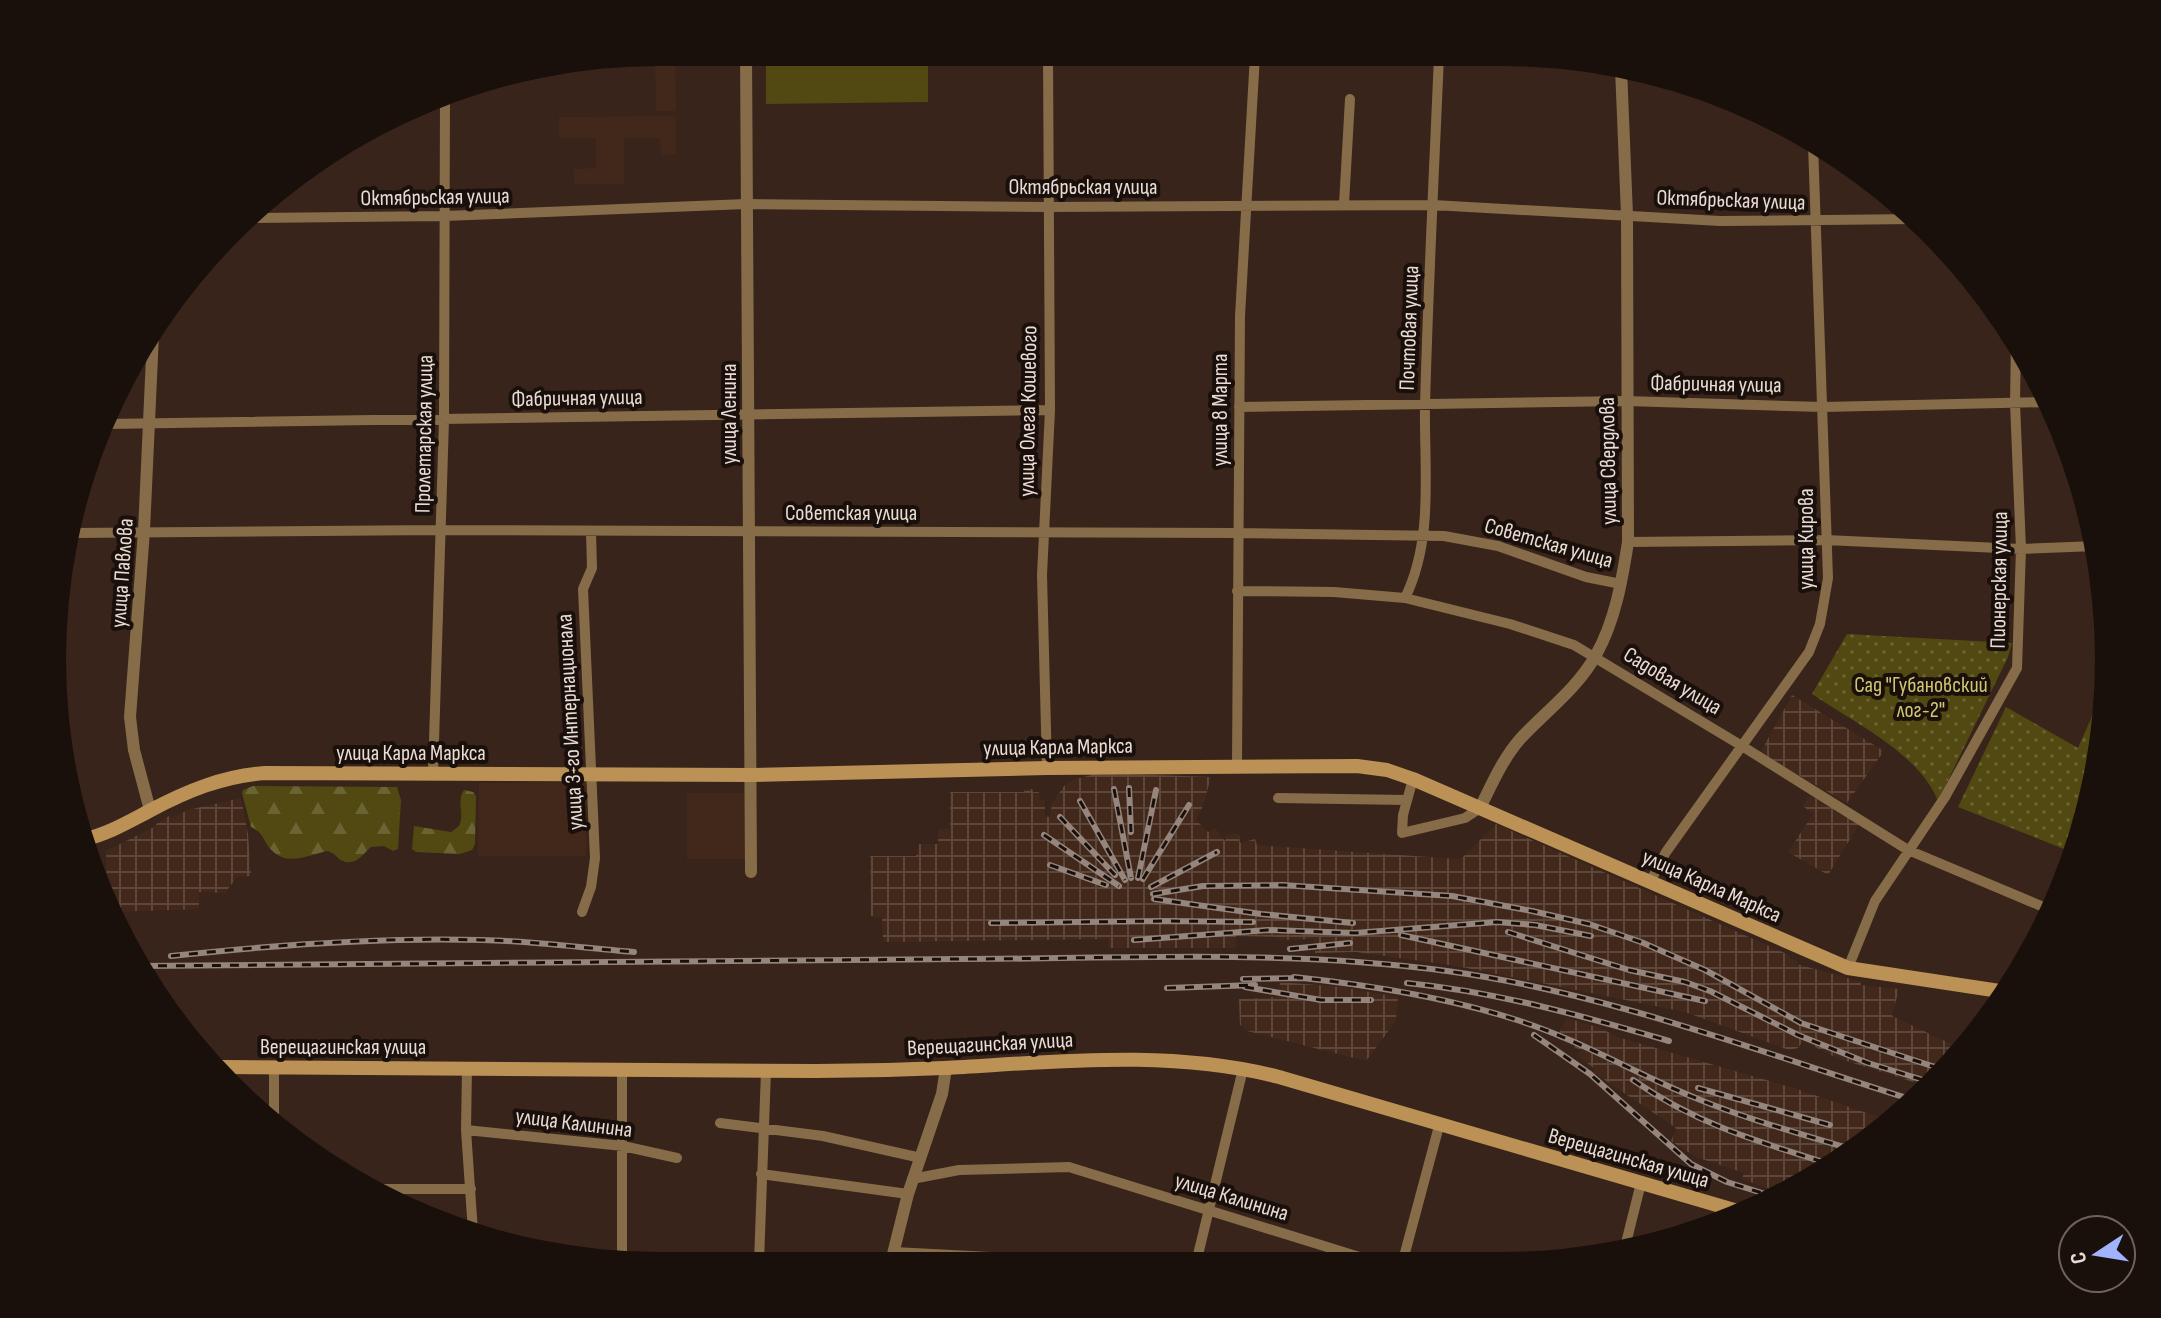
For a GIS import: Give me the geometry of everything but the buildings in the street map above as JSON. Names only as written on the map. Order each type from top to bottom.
[{"type":"main road","name":"улица Карла Маркса","points":[[93,836],[123,826],[205,785],[245,774],[752,775],[1047,768],[1357,766],[1387,770],[1413,779],[1848,968],[1993,990]]},
{"type":"main road","name":"Верещагинская улица","points":[[230,1067],[880,1071],[1040,1061],[1190,1062],[1279,1077],[1727,1208]]},
{"type":"street","name":"улица Ленина","points":[[746,66],[751,872]]},
{"type":"street","name":"улица Олега Кошевого","points":[[1047,768],[1042,575],[1050,410],[1048,66]]},
{"type":"street","name":"улица 8 Марта","points":[[1237,766],[1240,316],[1254,66]]},
{"type":"street","name":"Почтовая улица","points":[[1405,598],[1416,572],[1424,536],[1425,406],[1439,66]]},
{"type":"street","name":"улица Свердлова","points":[[1480,808],[1508,755],[1577,682],[1595,657],[1607,631],[1621,584],[1628,542],[1627,215],[1621,78]]},
{"type":"street","points":[[1344,204],[1350,99]]},
{"type":"street","name":"Пролетарская улица","points":[[433,774],[444,420],[445,106]]},
{"type":"street","name":"улица Кирова","points":[[1650,882],[1666,852],[1809,652],[1826,600],[1823,407],[1813,154]]},
{"type":"street","name":"Октябрьская улица","points":[[263,218],[445,216],[746,204],[1047,207],[1344,204],[1433,205],[1720,221],[1900,219]]},
{"type":"street","name":"улица Павлова","points":[[150,810],[134,750],[130,717],[151,423],[153,350]]},
{"type":"street","name":"Пионерская улица","points":[[1848,968],[1875,901],[1945,797],[2017,668],[2021,549],[2016,362]]},
{"type":"street","name":"Фабричная улица","points":[[1239,407],[1626,401],[1823,407],[2036,402]]},
{"type":"street","name":"Фабричная улица","points":[[115,424],[1050,410]]},
{"type":"street","name":"Советская улица","points":[[79,533],[440,530],[1444,536],[1498,546],[1586,577],[1621,584]]},
{"type":"street","name":"улица 3-го Интернационала","points":[[582,912],[594,868],[593,774],[583,589],[583,583],[591,573],[591,532]]},
{"type":"street","name":"Советская улица","points":[[1628,542],[1826,540],[2021,549],[2085,546]]},
{"type":"street","name":"Садовая улица","points":[[1237,591],[1334,592],[1405,598],[1545,634],[1595,657],[1908,850],[2041,906]]},
{"type":"street","points":[[1413,779],[1402,833],[1465,818],[1480,808]]},
{"type":"street","points":[[1278,798],[1407,800]]},
{"type":"street","points":[[274,1068],[274,1110]]},
{"type":"street","points":[[467,1068],[466,1130],[473,1222]]},
{"type":"street","points":[[894,1252],[912,1179],[942,1094],[946,1068]]},
{"type":"street","points":[[622,1069],[622,1251]]},
{"type":"street","points":[[1199,1252],[1210,1209],[1209,1199],[1243,1069]]},
{"type":"street","points":[[759,1252],[766,1071]]},
{"type":"street","points":[[720,1123],[823,1136],[921,1158]]},
{"type":"street","points":[[1405,1252],[1439,1126]]},
{"type":"street","name":"улица Калинина","points":[[466,1130],[623,1146],[677,1158]]},
{"type":"street","name":"улица Калинина","points":[[912,1179],[959,1170],[1069,1167],[1344,1252]]},
{"type":"street","points":[[761,1174],[908,1194]]},
{"type":"street","points":[[1627,1239],[1641,1183]]},
{"type":"street","points":[[393,1189],[471,1189]]},
{"type":"shaded area","points":[[655,66],[675,66],[676,111],[656,111]]},
{"type":"shaded area","points":[[676,116],[676,154],[661,155],[660,138],[624,138],[624,184],[574,184],[574,169],[596,168],[596,138],[559,138],[559,117]]},
{"type":"shaded area","points":[[1792,695],[1884,751],[1847,803],[1760,753]]},
{"type":"shaded area","points":[[1099,773],[1211,777],[1196,820],[1208,832],[1215,828],[1225,841],[1226,835],[1239,834],[1240,843],[1255,839],[1257,845],[1458,859],[1496,824],[1789,955],[1797,964],[1861,982],[1861,985],[1899,989],[1892,1016],[1952,1045],[1916,1083],[1837,1058],[1803,1041],[1798,1048],[1789,1050],[1685,1012],[1457,966],[1356,952],[1315,953],[1313,939],[1236,936],[1236,948],[1109,948],[1108,939],[883,942],[882,917],[871,916],[870,856],[916,856],[919,844],[938,844],[938,829],[950,829],[950,792],[1024,792],[1024,789],[1032,789],[1039,792],[1040,800],[1045,800],[1045,816],[1050,817],[1052,803],[1064,786],[1073,780]]},
{"type":"shaded area","points":[[587,782],[586,856],[478,856],[479,783]]},
{"type":"shaded area","points":[[687,793],[745,793],[745,859],[687,859]]},
{"type":"shaded area","points":[[1810,795],[1860,823],[1828,875],[1788,852],[1813,814],[1803,806]]},
{"type":"shaded area","points":[[241,798],[251,876],[237,877],[225,893],[199,892],[199,909],[123,912],[106,874],[106,851],[156,826],[169,816],[171,818],[188,810]]},
{"type":"shaded area","points":[[1280,982],[1341,987],[1398,997],[1396,1021],[1366,1061],[1247,1031],[1240,1025],[1239,999],[1278,997]]},
{"type":"shaded area","points":[[1566,1018],[1621,1038],[1794,1088],[1878,1117],[1831,1152],[1769,1189],[1742,1179],[1744,1173],[1696,1157],[1671,1141],[1676,1128],[1593,1072],[1595,1069],[1578,1056],[1580,1050],[1557,1038]]},
{"type":"green space","points":[[766,66],[928,66],[928,102],[766,104]]},
{"type":"green space","name":"Сад \"Губановский лог-2\"","points":[[1847,634],[2012,643],[1938,801],[1929,784],[1901,753],[1812,694]]},
{"type":"green space","points":[[2006,707],[2078,748],[2092,716],[2084,775],[2064,849],[1958,807]]},
{"type":"green space","points":[[253,786],[397,787],[401,800],[398,849],[371,847],[352,862],[343,861],[327,851],[295,859],[281,857],[251,827],[242,793]]},
{"type":"green space","points":[[464,790],[476,796],[475,844],[472,850],[460,854],[416,852],[412,849],[414,826],[451,832],[459,826]]},
{"type":"railway","points":[[1129,788],[1131,832]]},
{"type":"railway","points":[[1114,789],[1131,878]]},
{"type":"railway","points":[[1138,878],[1156,790]]},
{"type":"railway","points":[[1080,801],[1125,880]]},
{"type":"railway","points":[[1143,879],[1189,805]]},
{"type":"railway","points":[[1060,817],[1115,875]]},
{"type":"railway","points":[[1044,835],[1119,886]]},
{"type":"railway","points":[[1151,887],[1217,852]]},
{"type":"railway","points":[[1050,865],[1106,885]]},
{"type":"railway","points":[[1153,894],[1203,886],[1282,885],[1452,896],[1532,911],[1589,924],[1641,942],[1705,970],[1801,1023],[1932,1066]]},
{"type":"railway","points":[[1154,899],[1353,923]]},
{"type":"railway","points":[[991,923],[1253,922]]},
{"type":"railway","points":[[1134,940],[1268,930],[1355,933],[1497,922],[1535,925],[1591,936]]},
{"type":"railway","points":[[1508,932],[1629,970],[1685,982],[1710,991],[1798,1035],[1868,1063],[1920,1079]]},
{"type":"railway","points":[[1401,935],[1705,1001]]},
{"type":"railway","points":[[171,956],[287,945],[443,939],[539,943],[634,952]]},
{"type":"railway","points":[[1290,949],[1350,943]]},
{"type":"railway","points":[[151,966],[1204,957],[1386,964],[1507,981],[1626,1009],[1902,1096]]},
{"type":"railway","points":[[1294,977],[1408,993],[1520,1021],[1566,1038],[1717,1107],[1840,1146]]},
{"type":"railway","points":[[1243,979],[1303,978]]},
{"type":"railway","points":[[1407,983],[1507,999],[1669,1041]]},
{"type":"railway","points":[[1167,988],[1255,985]]},
{"type":"railway","points":[[1245,987],[1321,1000],[1371,1000]]},
{"type":"railway","points":[[1534,1035],[1590,1074],[1691,1164],[1727,1182],[1761,1193]]},
{"type":"railway","points":[[1633,1080],[1705,1121],[1818,1160]]},
{"type":"railway","points":[[1698,1088],[1830,1125]]}]
